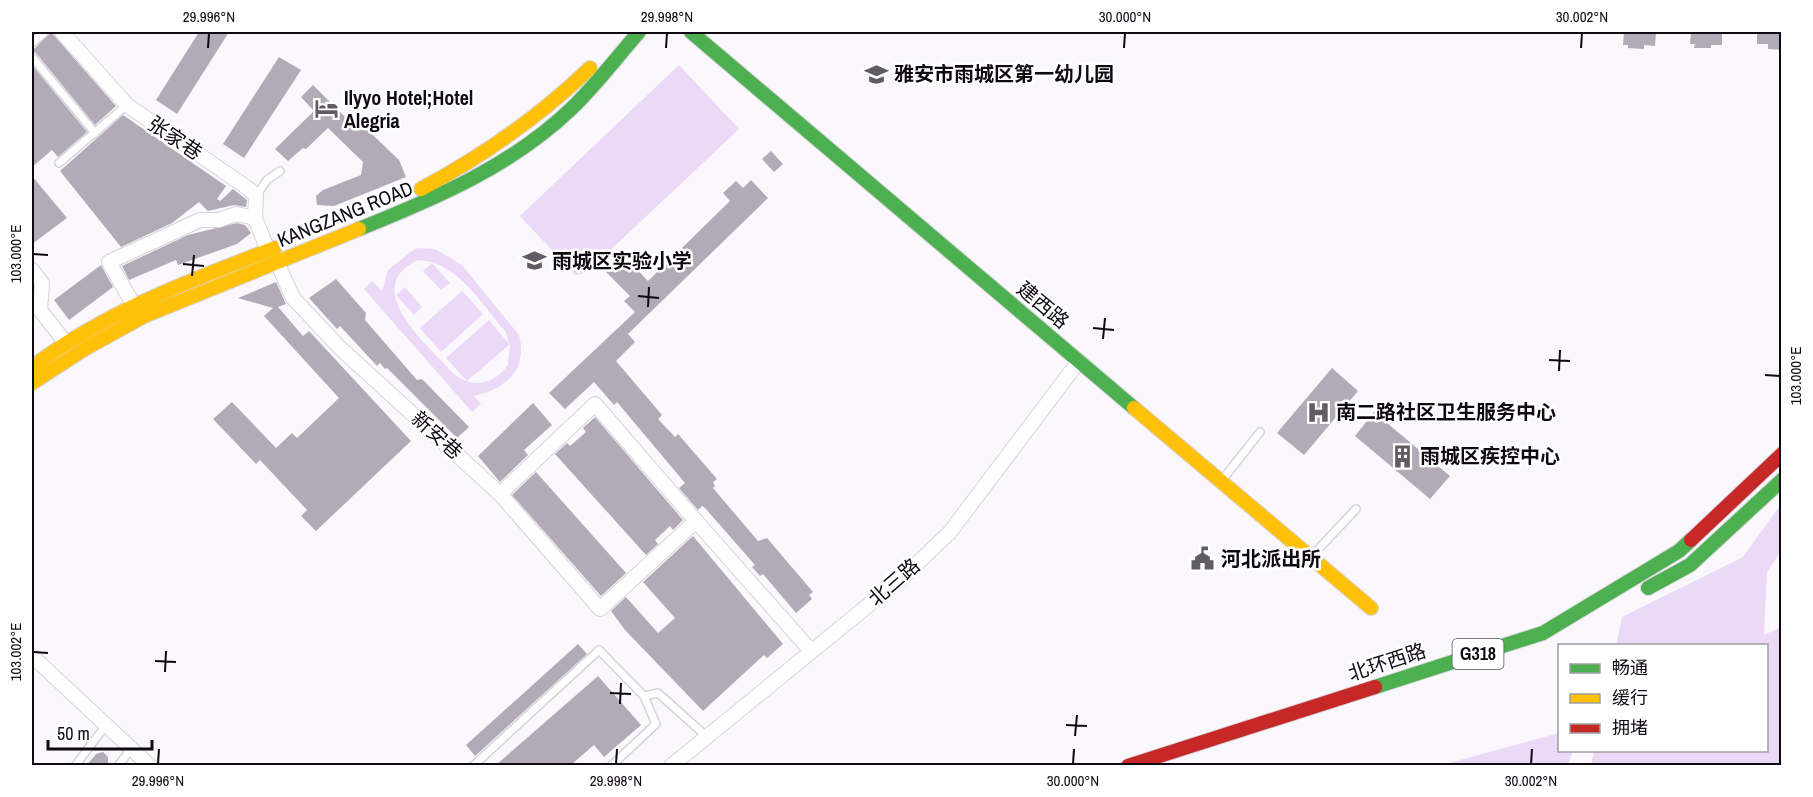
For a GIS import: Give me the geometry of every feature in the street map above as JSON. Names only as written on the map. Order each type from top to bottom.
[{"type":"main road","name":"KANGZANG ROAD","points":[[32,367],[65,342],[133,304],[182,282],[422,189],[480,157],[562,97],[622,32]]},
{"type":"main road","name":"KANGZANG ROAD","points":[[32,383],[91,350],[144,316],[430,200],[486,172],[535,139],[573,107],[639,32]]},
{"type":"main road","name":"建西路","points":[[691,32],[1371,608]]},
{"type":"main road","name":"北环西路","points":[[1128,765],[1543,633],[1679,551],[1782,454]]},
{"type":"main road","points":[[1631,598],[1690,565],[1782,480]]},
{"type":"main road","name":"北环西路","points":[[1294,728],[1553,643],[1582,626]]},
{"type":"street","name":"张家巷","points":[[62,32],[127,105],[256,196]]},
{"type":"street","points":[[256,196],[255,218],[268,250]]},
{"type":"street","points":[[133,304],[109,262],[200,220],[219,220],[236,214],[255,218]]},
{"type":"street","name":"新安巷","points":[[277,262],[293,298],[340,348],[500,494],[600,609],[696,521]]},
{"type":"street","points":[[32,270],[42,283],[40,310],[65,342]]},
{"type":"street","name":"北三路","points":[[671,765],[903,577],[950,532],[1079,361]]},
{"type":"street","points":[[500,494],[595,404],[811,651]]},
{"type":"street","points":[[32,656],[150,765]]},
{"type":"lane","points":[[32,43],[45,32]]},
{"type":"lane","points":[[32,57],[94,133]]},
{"type":"lane","points":[[59,163],[127,105]]},
{"type":"lane","points":[[256,196],[266,177],[280,171]]},
{"type":"lane","points":[[65,342],[91,350]]},
{"type":"lane","points":[[1221,482],[1260,432]]},
{"type":"lane","points":[[1311,558],[1356,509]]},
{"type":"lane","points":[[473,765],[599,650],[644,696],[656,724],[611,765]]},
{"type":"lane","points":[[644,696],[658,693],[706,736]]},
{"type":"lane","points":[[75,765],[106,725]]},
{"type":"lane","points":[[118,765],[131,748]]},
{"type":"shaded area","points":[[679,65],[739,129],[587,272],[575,275],[520,216]]},
{"type":"shaded area","points":[[416,248],[435,249],[462,265],[519,335],[521,347],[517,368],[505,383],[474,396],[481,404],[472,412],[364,289],[372,281],[382,291],[388,270]],"holes":[[[418,260],[432,262],[445,268],[468,286],[506,332],[509,344],[489,320],[446,358],[467,381],[510,344],[508,365],[490,381],[469,382],[461,379],[454,374],[416,333],[396,301],[395,286],[401,272]]]},
{"type":"shaded area","points":[[432,263],[450,283],[441,290],[423,271]]},
{"type":"shaded area","points":[[405,287],[422,307],[414,315],[396,295]]},
{"type":"shaded area","points":[[462,291],[483,314],[441,352],[420,328]]},
{"type":"shaded area","points":[[1781,504],[1781,551],[1767,572],[1764,635],[1781,627],[1781,765],[1591,765],[1594,752],[1768,752],[1768,644],[1616,644],[1622,617],[1743,557]]},
{"type":"shaded area","points":[[1558,733],[1558,752],[1573,752],[1568,765],[1442,765]]},
{"type":"building","points":[[51,32],[116,106],[95,125],[32,51]]},
{"type":"building","points":[[199,32],[229,32],[177,114],[156,100]]},
{"type":"building","points":[[1624,32],[1656,32],[1655,46],[1644,45],[1644,49],[1628,48],[1628,45],[1623,45]]},
{"type":"building","points":[[1691,32],[1722,32],[1722,45],[1711,45],[1711,48],[1694,48],[1695,44],[1690,44]]},
{"type":"building","points":[[1757,32],[1782,32],[1782,50],[1768,49],[1768,44],[1757,44]]},
{"type":"building","points":[[279,57],[301,70],[244,158],[223,144]]},
{"type":"building","points":[[32,65],[87,132],[58,157],[52,150],[32,167]]},
{"type":"building","points":[[313,85],[345,117],[351,114],[399,160],[406,177],[334,206],[317,205],[316,196],[323,190],[361,175],[363,162],[328,128],[306,149],[303,148],[288,161],[275,149],[314,111],[301,97]]},
{"type":"building","points":[[123,115],[226,186],[217,199],[220,201],[233,189],[247,200],[246,207],[234,205],[208,211],[199,202],[172,223],[121,247],[60,171]]},
{"type":"building","points":[[771,151],[783,164],[774,172],[762,159]]},
{"type":"building","points":[[32,176],[67,218],[32,244]]},
{"type":"building","points":[[751,180],[768,198],[628,334],[635,342],[616,361],[662,415],[658,419],[675,437],[678,434],[717,479],[713,482],[715,486],[713,488],[758,541],[767,538],[813,592],[809,595],[812,599],[796,613],[763,574],[760,576],[752,567],[755,565],[705,508],[702,506],[698,510],[679,488],[685,483],[617,402],[614,405],[594,382],[565,409],[549,393],[635,312],[624,301],[630,296],[604,270],[616,258],[623,265],[628,260],[648,281],[730,201],[723,193],[736,181],[743,188]]},
{"type":"building","points":[[237,223],[245,225],[251,233],[237,244],[178,265],[176,260],[129,280],[122,266],[188,235]]},
{"type":"building","points":[[101,265],[113,287],[69,320],[54,300]]},
{"type":"building","points":[[336,279],[366,313],[365,320],[417,380],[422,379],[469,427],[457,438],[387,368],[385,369],[380,363],[377,366],[340,326],[337,329],[309,298]]},
{"type":"building","points":[[276,282],[286,304],[278,307],[303,336],[309,331],[411,441],[316,531],[301,516],[307,510],[260,460],[256,464],[213,419],[232,402],[276,448],[292,433],[297,438],[339,398],[264,316],[273,308],[238,298]]},
{"type":"building","name":"南二路社区卫生服务中心","points":[[1332,368],[1358,391],[1304,455],[1277,433]]},
{"type":"building","points":[[533,403],[552,425],[524,450],[528,455],[500,482],[478,456]]},
{"type":"building","name":"雨城区疾控中心","points":[[1374,412],[1450,476],[1430,499],[1355,436]]},
{"type":"building","points":[[595,417],[683,520],[673,530],[670,526],[655,540],[658,544],[646,555],[555,454],[567,443],[570,446],[586,432],[583,428]]},
{"type":"building","points":[[536,472],[626,573],[601,596],[512,495]]},
{"type":"building","points":[[693,536],[783,644],[767,658],[764,655],[703,711],[625,630],[611,611],[626,597],[658,633],[675,618],[643,582]]},
{"type":"building","points":[[578,644],[587,654],[475,756],[466,745]]},
{"type":"building","points":[[598,676],[641,725],[604,757],[594,745],[571,765],[496,765]]},
{"type":"building","points":[[103,752],[108,757],[108,765],[87,765],[96,754]]},
{"type":"traffic: fast","points":[[359,229],[472,179],[524,147],[572,108],[639,32]]},
{"type":"traffic: fast","points":[[691,32],[1134,408]]},
{"type":"traffic: fast","points":[[1648,588],[1690,565],[1782,480]]},
{"type":"traffic: fast","points":[[1375,687],[1543,633],[1679,551],[1691,540]]},
{"type":"traffic: slow","points":[[421,189],[510,134],[551,103],[590,68]]},
{"type":"traffic: slow","points":[[32,383],[86,348],[144,316],[359,229]]},
{"type":"traffic: slow","points":[[32,367],[60,347],[119,313],[180,285],[275,248]]},
{"type":"traffic: slow","points":[[1134,408],[1371,608]]},
{"type":"traffic: jam","points":[[1691,540],[1782,454]]},
{"type":"traffic: jam","points":[[1128,766],[1375,687]]},
{"type":"place","name":"雅安市雨城区第一幼儿园","points":[[876,74]]},
{"type":"place","name":"Ilyyo Hotel;Hotel Alegria","points":[[326,109]]},
{"type":"place","name":"雨城区实验小学","points":[[534,261]]},
{"type":"place","name":"南二路社区卫生服务中心","points":[[1318,412]]},
{"type":"place","name":"雨城区疾控中心","points":[[1402,456]]},
{"type":"place","name":"河北派出所","points":[[1203,559]]}]
